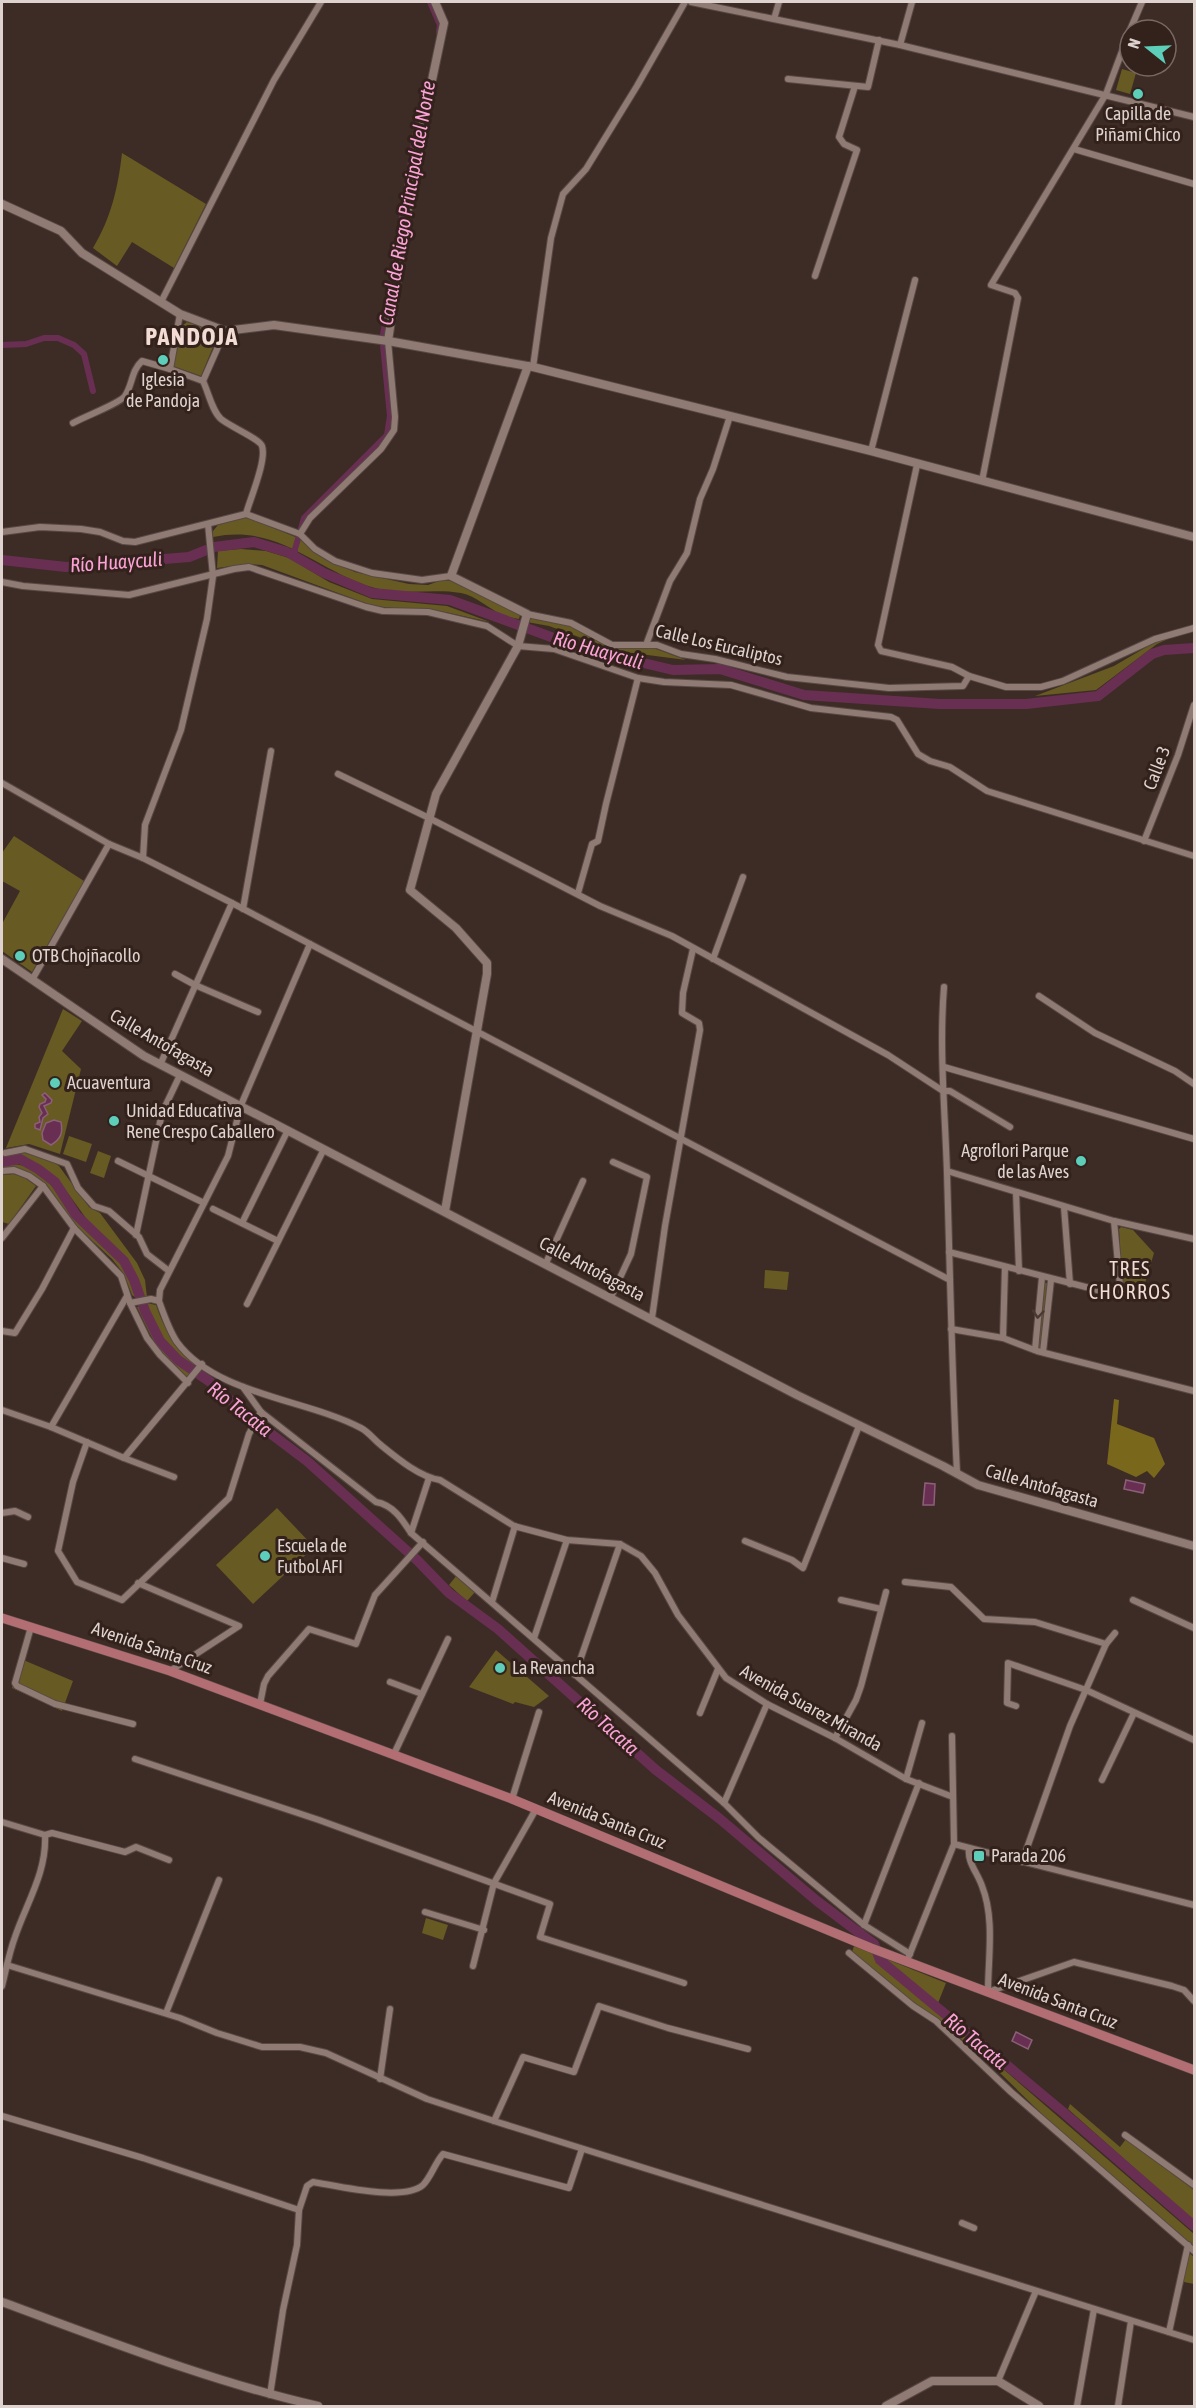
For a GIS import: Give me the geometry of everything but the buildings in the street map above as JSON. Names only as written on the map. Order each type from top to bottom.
[{"type":"main road","name":"Avenida Santa Cruz","points":[[2,1618],[170,1671],[394,1754],[512,1799],[871,1948],[908,1958],[988,1992],[1194,2070]]},
{"type":"street","points":[[162,302],[274,80],[321,2]]},
{"type":"street","points":[[2,532],[40,527],[81,529],[100,532],[123,541],[135,542],[246,514],[300,534],[315,549],[335,561],[372,573],[422,580],[451,576],[530,366],[551,238],[563,194],[586,169],[685,2]]},
{"type":"street","points":[[691,2],[879,40],[1194,117]]},
{"type":"street","points":[[774,19],[779,2]]},
{"type":"street","points":[[900,45],[912,2]]},
{"type":"street","points":[[1135,18],[1142,2]]},
{"type":"street","points":[[300,534],[310,518],[381,449],[394,430],[395,417],[388,341],[416,161],[444,23],[437,5]]},
{"type":"street","points":[[788,79],[868,87],[879,40]]},
{"type":"street","points":[[982,481],[1018,298],[1015,293],[992,285],[1106,94],[1118,62]]},
{"type":"street","points":[[815,276],[857,150],[844,144],[839,137],[855,86]]},
{"type":"street","points":[[1074,149],[1194,184]]},
{"type":"street","points":[[2,204],[61,231],[82,253],[180,314],[225,331],[274,325],[388,341],[530,366],[871,451],[1194,537]]},
{"type":"street","points":[[871,451],[915,280]]},
{"type":"street","points":[[170,369],[180,314]]},
{"type":"street","points":[[203,381],[225,331]]},
{"type":"street","points":[[73,423],[119,402],[126,395],[134,369],[142,361],[203,381],[219,418],[241,433],[259,441],[262,446],[263,457],[246,514]]},
{"type":"street","points":[[646,645],[670,581],[687,553],[700,499],[730,416]]},
{"type":"street","points":[[917,465],[878,645],[881,651],[952,667],[969,676],[1006,687],[1041,687],[1063,681],[1155,639],[1194,628]]},
{"type":"street","points":[[142,858],[147,816],[183,725],[207,619],[213,576],[213,556],[208,524]]},
{"type":"street","points":[[2,582],[23,586],[129,595],[249,567],[366,607],[383,611],[428,612],[487,626],[519,643],[554,649],[638,678],[664,682],[731,685],[811,708],[891,717],[897,720],[918,754],[950,766],[987,791],[1194,856]]},
{"type":"street","name":"Calle Los Eucaliptos","points":[[451,576],[526,617],[571,623],[612,645],[657,645],[681,654],[715,659],[787,677],[889,688],[963,686],[969,676]]},
{"type":"street","points":[[445,1211],[487,974],[487,963],[456,928],[410,890],[436,794],[519,643],[526,617]]},
{"type":"street","points":[[578,893],[592,844],[598,841],[638,678]]},
{"type":"street","name":"Calle 3","points":[[1144,841],[1178,754],[1194,705]]},
{"type":"street","points":[[243,909],[271,751]]},
{"type":"street","points":[[338,774],[600,906],[655,928],[888,1055],[943,1090],[950,1091],[1010,1127]]},
{"type":"street","points":[[2,783],[109,844],[232,903],[950,1280]]},
{"type":"street","points":[[32,980],[109,844]]},
{"type":"street","points":[[713,959],[743,877]]},
{"type":"street","points":[[160,1065],[232,903]]},
{"type":"street","points":[[131,1300],[159,1301],[160,1290],[169,1271],[228,1156],[241,1106],[310,944]]},
{"type":"street","points":[[652,1318],[680,1138],[700,1030],[699,1023],[682,1013],[683,993],[693,949]]},
{"type":"street","name":"Calle Antofagasta","points":[[2,958],[119,1040],[160,1065],[859,1426],[978,1485],[1194,1546]]},
{"type":"street","points":[[175,974],[258,1012]]},
{"type":"street","points":[[944,987],[943,1090],[957,1473]]},
{"type":"street","points":[[1039,996],[1095,1033],[1176,1071],[1194,1084]]},
{"type":"street","points":[[944,1067],[1194,1139]]},
{"type":"street","points":[[136,1235],[162,1113],[180,1075]]},
{"type":"street","points":[[242,1223],[288,1130]]},
{"type":"street","points":[[5,1153],[25,1149],[66,1164],[78,1188],[94,1206],[109,1211],[139,1237],[147,1254],[169,1271]]},
{"type":"street","points":[[247,1304],[324,1149]]},
{"type":"street","points":[[118,1161],[204,1203]]},
{"type":"street","points":[[611,1297],[630,1254],[647,1177],[613,1162]]},
{"type":"street","points":[[2,1171],[14,1170],[29,1176],[43,1186],[74,1228],[121,1276],[154,1347],[188,1383]]},
{"type":"street","points":[[947,1171],[1114,1221],[1194,1239]]},
{"type":"street","points":[[546,1263],[583,1181]]},
{"type":"street","points":[[2,1238],[43,1186]]},
{"type":"street","points":[[1016,1192],[1019,1271]]},
{"type":"street","points":[[1064,1206],[1070,1284]]},
{"type":"street","points":[[213,1209],[278,1241]]},
{"type":"street","points":[[949,1252],[1051,1280],[1121,1296],[1114,1221]]},
{"type":"street","points":[[2,1331],[15,1333],[74,1228]]},
{"type":"street","points":[[1003,1338],[1005,1267]]},
{"type":"street","points":[[1035,1350],[1042,1277]]},
{"type":"street","points":[[1043,1352],[1051,1280]]},
{"type":"street","points":[[51,1427],[131,1300]]},
{"type":"street","name":"Avenida Suarez Miranda","points":[[159,1301],[179,1345],[200,1366],[225,1380],[336,1415],[371,1434],[380,1444],[429,1478],[440,1480],[515,1526],[567,1540],[620,1544],[641,1556],[656,1573],[678,1615],[718,1669],[743,1690],[835,1738],[906,1779],[953,1797]]},
{"type":"street","points":[[951,1329],[1003,1338],[1035,1350],[1194,1391]]},
{"type":"street","points":[[124,1458],[200,1366]]},
{"type":"street","points":[[243,1387],[260,1416],[376,1502],[385,1503],[401,1516],[411,1533],[724,1803],[759,1838],[864,1925],[908,1958],[954,1844],[952,1736]]},
{"type":"street","points":[[2,1410],[51,1427],[174,1477]]},
{"type":"street","points":[[87,1442],[73,1482],[58,1551],[77,1582],[122,1600],[229,1498],[249,1434],[260,1416]]},
{"type":"street","points":[[745,1541],[792,1560],[803,1568],[859,1426]]},
{"type":"street","points":[[411,1533],[429,1478]]},
{"type":"street","points":[[2,1513],[15,1511],[28,1517]]},
{"type":"street","points":[[492,1602],[515,1526]]},
{"type":"street","points":[[534,1638],[567,1540]]},
{"type":"street","points":[[260,1704],[268,1676],[309,1629],[356,1644],[375,1595],[423,1542]]},
{"type":"street","points":[[575,1675],[620,1544]]},
{"type":"street","points":[[2,1557],[24,1564]]},
{"type":"street","points":[[905,1582],[951,1587],[984,1619],[1035,1622],[1106,1644]]},
{"type":"street","points":[[138,1583],[239,1626],[170,1671]]},
{"type":"street","points":[[835,1738],[856,1700],[885,1592]]},
{"type":"street","points":[[841,1600],[881,1609]]},
{"type":"street","points":[[1133,1600],[1194,1628]]},
{"type":"street","points":[[31,1627],[15,1683],[17,1686],[55,1704],[133,1724]]},
{"type":"street","points":[[1022,1862],[1086,1689],[1106,1644],[1114,1634]]},
{"type":"street","points":[[394,1754],[448,1639]]},
{"type":"street","points":[[1016,1706],[1007,1703],[1008,1663],[1086,1689],[1194,1740]]},
{"type":"street","points":[[700,1713],[718,1669]]},
{"type":"street","points":[[390,1682],[422,1694]]},
{"type":"street","points":[[724,1803],[767,1704]]},
{"type":"street","points":[[512,1799],[539,1712]]},
{"type":"street","points":[[1102,1780],[1134,1713]]},
{"type":"street","points":[[906,1779],[922,1723]]},
{"type":"street","points":[[135,1759],[319,1820],[550,1904],[540,1937],[684,1983]]},
{"type":"street","points":[[864,1925],[919,1783]]},
{"type":"street","points":[[473,1966],[484,1930],[494,1883],[536,1809]]},
{"type":"street","points":[[2,1822],[45,1835],[52,1833],[125,1852],[136,1847],[168,1860]]},
{"type":"street","points":[[2,1986],[15,1936],[39,1876],[46,1845],[45,1835]]},
{"type":"street","points":[[954,1844],[1194,1905]]},
{"type":"street","points":[[969,1848],[968,1857],[982,1885],[989,1909],[988,1992],[1074,1962],[1172,1986],[1184,1990],[1194,2001]]},
{"type":"street","points":[[166,2013],[219,1880]]},
{"type":"street","points":[[425,1912],[484,1930]]},
{"type":"street","points":[[849,1953],[936,2021],[1011,2092],[1194,2251]]},
{"type":"street","points":[[7,1965],[166,2013],[217,2033],[262,2047],[300,2047],[326,2053],[427,2099],[1194,2340]]},
{"type":"street","points":[[494,2121],[523,2057],[574,2073],[599,2006],[668,2028],[748,2049]]},
{"type":"street","points":[[380,2079],[390,2009]]},
{"type":"street","points":[[2,2116],[143,2158],[299,2210]]},
{"type":"street","points":[[1125,2135],[1194,2184]]},
{"type":"street","points":[[270,2395],[283,2310],[297,2245],[299,2210],[307,2186],[313,2182],[375,2192],[400,2193],[422,2185],[443,2154],[569,2188],[582,2149]]},
{"type":"street","points":[[962,2223],[974,2228]]},
{"type":"street","points":[[1168,2332],[1188,2245]]},
{"type":"street","points":[[998,2381],[1036,2291]]},
{"type":"street","points":[[2,2302],[194,2372],[270,2395],[318,2406]]},
{"type":"street","points":[[1077,2406],[1094,2309]]},
{"type":"street","points":[[1118,2406],[1131,2321]]},
{"type":"street","points":[[886,2406],[932,2381],[998,2381],[1039,2406]]},
{"type":"shaded area","points":[[1119,78],[1135,78],[1130,94],[1116,90]]},
{"type":"shaded area","points":[[122,153],[206,204],[174,268],[132,242],[117,266],[93,248],[105,225],[113,202]]},
{"type":"shaded area","points":[[187,322],[217,332],[218,335],[201,376],[173,366],[183,325]]},
{"type":"shaded area","points":[[246,517],[298,538],[331,562],[355,572],[409,584],[428,585],[442,580],[452,581],[520,615],[519,619],[503,615],[461,593],[375,588],[334,571],[297,551],[258,537],[236,534],[213,537],[213,531],[218,525]]},
{"type":"shaded area","points":[[241,549],[266,551],[289,558],[329,582],[372,599],[447,606],[490,622],[445,612],[368,604],[262,565],[247,564],[217,568],[218,551]]},
{"type":"shaded area","points":[[529,618],[570,626],[612,647],[656,649],[686,660],[617,651],[549,626],[527,622]]},
{"type":"shaded area","points":[[1170,638],[1157,644],[1096,690],[1035,696],[1114,666],[1155,642]]},
{"type":"shaded area","points":[[14,836],[84,881],[32,972],[2,951],[2,924],[20,891],[2,881],[2,853]]},
{"type":"shaded area","name":"Acuaventura","points":[[63,1009],[82,1021],[62,1051],[81,1069],[60,1154],[29,1144],[6,1148]]},
{"type":"shaded area","points":[[45,1093],[52,1100],[44,1106],[48,1114],[43,1118],[40,1130],[35,1128],[35,1124],[40,1122],[39,1117],[42,1113],[39,1107],[45,1102],[46,1099],[42,1095]]},
{"type":"shaded area","points":[[54,1120],[61,1122],[61,1133],[51,1145],[43,1140],[42,1133],[46,1123]]},
{"type":"shaded area","points":[[69,1136],[92,1144],[86,1162],[63,1154]]},
{"type":"shaded area","points":[[26,1150],[45,1156],[59,1166],[89,1207],[100,1213],[137,1263],[145,1280],[147,1297],[143,1298],[126,1261],[93,1228],[57,1178],[24,1156],[2,1160],[2,1154]]},
{"type":"shaded area","points":[[98,1151],[111,1156],[104,1178],[90,1173]]},
{"type":"shaded area","points":[[10,1164],[32,1169],[48,1182],[80,1223],[121,1262],[139,1300],[132,1295],[124,1274],[112,1259],[72,1222],[47,1187],[16,1170],[2,1172],[2,1166]]},
{"type":"shaded area","points":[[14,1174],[36,1186],[9,1224],[2,1222],[2,1175]]},
{"type":"shaded area","points":[[1121,1227],[1133,1230],[1154,1253],[1140,1300],[1123,1295],[1119,1229]]},
{"type":"shaded area","points":[[765,1270],[789,1272],[787,1290],[764,1288]]},
{"type":"shaded area","points":[[1044,1283],[1048,1283],[1042,1348],[1037,1348]]},
{"type":"shaded area","points":[[147,1303],[156,1305],[173,1339],[200,1365],[195,1368],[171,1348],[154,1323]]},
{"type":"shaded area","points":[[140,1306],[161,1343],[174,1359],[191,1373],[187,1377],[169,1361],[157,1346],[137,1307]]},
{"type":"shaded area","points":[[1114,1399],[1119,1400],[1117,1424],[1154,1438],[1165,1464],[1154,1478],[1147,1471],[1136,1477],[1107,1464]]},
{"type":"shaded area","points":[[1126,1480],[1145,1484],[1143,1493],[1124,1489]]},
{"type":"shaded area","points":[[925,1483],[935,1484],[934,1505],[923,1505]]},
{"type":"shaded area","name":"Escuela de Futbol AFI","points":[[277,1508],[314,1547],[253,1604],[216,1565]]},
{"type":"shaded area","points":[[457,1575],[476,1591],[467,1601],[449,1585]]},
{"type":"shaded area","name":"La Revancha","points":[[496,1650],[549,1696],[534,1707],[515,1702],[513,1704],[469,1687]]},
{"type":"shaded area","points":[[21,1659],[73,1681],[62,1711],[12,1688]]},
{"type":"shaded area","points":[[426,1918],[448,1925],[443,1940],[422,1933]]},
{"type":"shaded area","points":[[854,1946],[877,1955],[877,1960],[1194,2234],[1194,2247],[1049,2121],[999,2072],[938,2019],[915,2004],[852,1952]]},
{"type":"shaded area","points":[[884,1958],[946,1983],[938,2003]]},
{"type":"shaded area","points":[[1016,2032],[1032,2040],[1028,2049],[1012,2041]]},
{"type":"shaded area","points":[[1070,2104],[1120,2147],[1126,2139],[1194,2190],[1194,2221],[1068,2109]]},
{"type":"shaded area","points":[[1187,2251],[1194,2257],[1194,2284],[1179,2281]]},
{"type":"waterway","name":"Canal de Riego Principal del Norte","points":[[430,2],[440,25],[439,32]]},
{"type":"waterway","name":"Canal de Riego Principal del Norte","points":[[383,335],[415,136],[425,94]]},
{"type":"waterway","points":[[2,345],[26,344],[44,338],[58,338],[74,345],[84,354],[93,391]]},
{"type":"waterway","name":"Canal de Riego Principal del Norte","points":[[295,556],[304,518],[387,435],[390,416],[383,345]]},
{"type":"waterway","name":"Río Huayculi","points":[[2,560],[66,567],[189,557],[214,547],[254,542],[287,552],[324,573],[372,593],[450,600],[584,649],[673,670],[720,669],[804,695],[940,704],[1026,704],[1098,696],[1152,654],[1164,650],[1194,648]]},
{"type":"waterway","name":"Río Tacata","points":[[2,1162],[20,1159],[55,1182],[76,1215],[124,1261],[160,1341],[178,1360],[209,1381],[250,1418],[307,1461],[417,1560],[449,1593],[498,1629],[656,1770],[720,1819],[817,1901],[874,1944],[880,1960],[1063,2112],[1194,2226]]},
{"type":"place","name":"Capilla de Piñami Chico","points":[[1138,94]]},
{"type":"place","name":"Iglesia de Pandoja","points":[[163,360]]},
{"type":"place","name":"OTB Chojñacollo","points":[[20,956]]},
{"type":"place","name":"Acuaventura","points":[[55,1083]]},
{"type":"place","name":"Unidad Educativa Rene Crespo Caballero","points":[[114,1121]]},
{"type":"place","name":"Agroflori Parque de las Aves","points":[[1081,1161]]},
{"type":"place","name":"Escuela de Futbol AFI","points":[[265,1556]]},
{"type":"place","name":"La Revancha","points":[[500,1668]]},
{"type":"place","name":"Parada 206","points":[[979,1856]]},
{"type":"district","name":"PANDOJA","points":[[192,337]]},
{"type":"district","name":"TRES CHORROS","points":[[1130,1280]]}]
